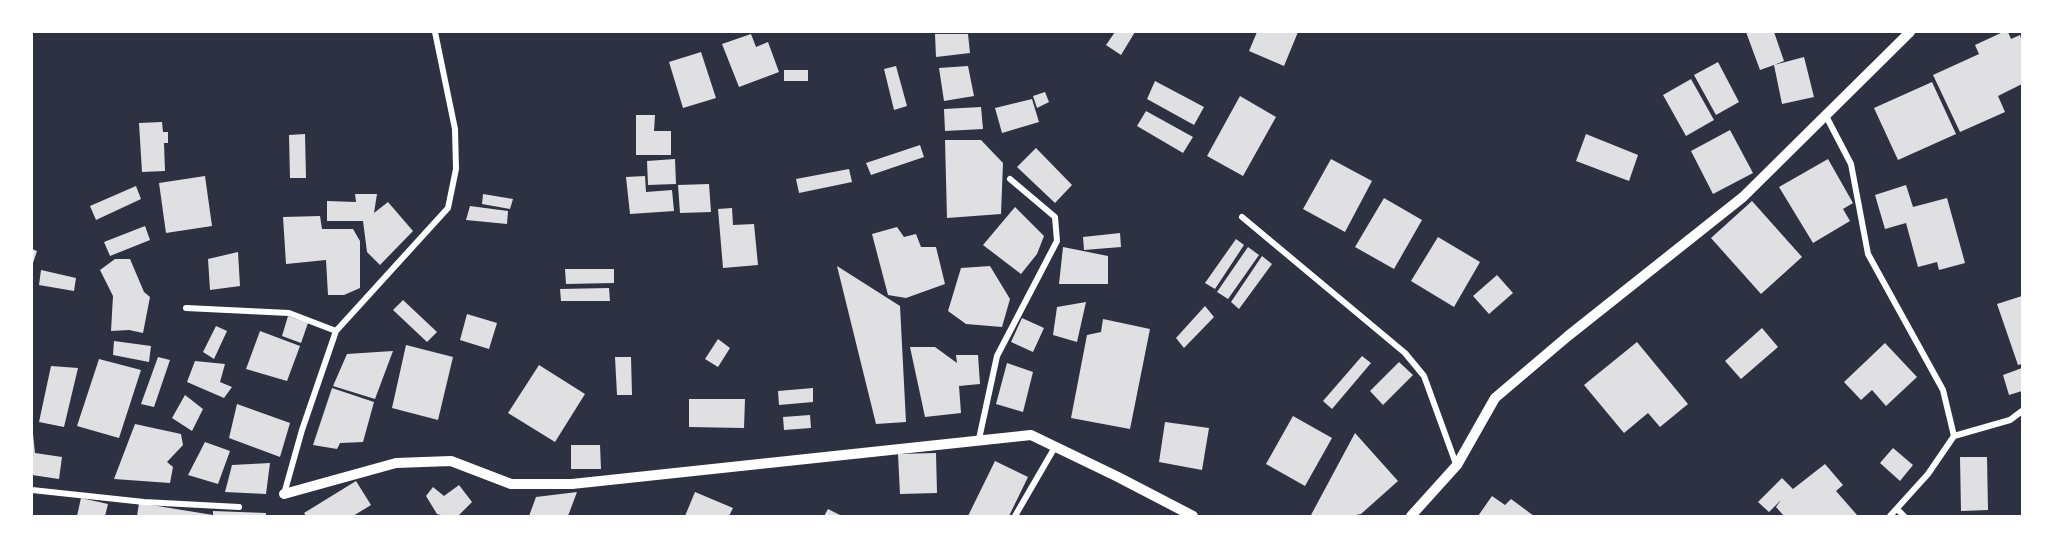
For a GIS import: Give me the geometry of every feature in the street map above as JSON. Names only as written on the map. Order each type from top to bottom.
[{"type":"street","points":[[284,494],[302,430],[336,331],[448,208],[456,169],[455,129],[435,32]]},
{"type":"street","points":[[1411,516],[1457,465],[1495,398],[1568,336],[1743,197],[1910,32]]},
{"type":"street","points":[[1826,116],[1851,164],[1868,254],[1943,390],[1954,436]]},
{"type":"street","points":[[979,439],[998,356],[1057,241],[1055,217],[1010,179]]},
{"type":"street","points":[[1242,217],[1405,353],[1424,376],[1457,465]]},
{"type":"street","points":[[186,308],[289,313],[336,331]]},
{"type":"street","points":[[1890,516],[1928,474],[1954,436],[2010,420],[2022,411]]},
{"type":"street","points":[[284,494],[396,463],[451,461],[510,484],[572,484],[1031,435],[1193,516]]},
{"type":"street","points":[[1015,516],[1055,447]]},
{"type":"street","points":[[32,490],[144,502],[239,507]]},
{"type":"street","points":[[1897,509],[1904,516]]},
{"type":"building","points":[[1115,32],[1135,32],[1121,55],[1106,45]]},
{"type":"building","points":[[1257,32],[1298,32],[1284,66],[1249,51]]},
{"type":"building","points":[[1746,32],[1774,32],[1784,61],[1760,70]]},
{"type":"building","points":[[2003,32],[2008,32],[2011,39],[2020,35],[2022,84],[1998,96],[2005,112],[1960,132],[1933,75],[1979,54],[1975,45]]},
{"type":"building","points":[[751,34],[756,47],[768,42],[779,72],[739,87],[722,44]]},
{"type":"building","points":[[935,34],[968,34],[970,53],[936,57]]},
{"type":"building","points":[[701,52],[716,98],[683,108],[669,62]]},
{"type":"building","points":[[1804,57],[1814,97],[1782,104],[1774,65]]},
{"type":"building","points":[[1718,62],[1739,102],[1716,115],[1694,75]]},
{"type":"building","points":[[896,66],[907,106],[894,110],[884,69]]},
{"type":"building","points":[[968,66],[974,96],[944,101],[939,68]]},
{"type":"building","points":[[784,70],[808,70],[808,81],[784,81]]},
{"type":"building","points":[[1691,79],[1714,120],[1686,136],[1663,95]]},
{"type":"building","points":[[1155,81],[1204,107],[1194,125],[1147,99]]},
{"type":"building","points":[[1932,82],[1956,134],[1898,160],[1874,108]]},
{"type":"building","points":[[1045,92],[1049,102],[1037,108],[1033,96]]},
{"type":"building","points":[[1240,96],[1276,117],[1243,176],[1207,156]]},
{"type":"building","points":[[1032,99],[1039,122],[1002,133],[995,108]]},
{"type":"building","points":[[981,107],[983,129],[945,131],[944,109]]},
{"type":"building","points":[[1146,111],[1193,137],[1183,153],[1137,126]]},
{"type":"building","points":[[636,115],[655,115],[654,131],[671,131],[671,155],[636,155]]},
{"type":"building","points":[[162,122],[163,132],[168,132],[168,143],[164,143],[165,171],[142,172],[139,123]]},
{"type":"building","points":[[1730,130],[1753,173],[1713,194],[1691,151]]},
{"type":"building","points":[[305,134],[306,178],[290,178],[289,135]]},
{"type":"building","points":[[1586,134],[1638,155],[1629,181],[1576,161]]},
{"type":"building","points":[[945,140],[981,140],[1003,163],[1001,214],[947,218]]},
{"type":"building","points":[[920,145],[924,157],[871,175],[866,163]]},
{"type":"building","points":[[1036,148],[1072,185],[1055,203],[1017,167]]},
{"type":"building","points":[[675,159],[676,184],[648,185],[647,161]]},
{"type":"building","points":[[1331,159],[1372,181],[1345,232],[1303,209]]},
{"type":"building","points":[[1828,159],[1853,203],[1843,209],[1850,221],[1813,243],[1779,187]]},
{"type":"building","points":[[849,169],[852,182],[799,193],[796,179]]},
{"type":"building","points":[[205,176],[212,226],[166,233],[159,183]]},
{"type":"building","points":[[645,176],[646,192],[672,190],[674,211],[630,214],[626,177]]},
{"type":"building","points":[[709,184],[711,212],[680,213],[678,185]]},
{"type":"building","points":[[1906,185],[1913,207],[1947,198],[1965,263],[1939,270],[1937,262],[1918,267],[1906,223],[1885,229],[1875,195]]},
{"type":"building","points":[[136,186],[141,199],[96,220],[90,206]]},
{"type":"building","points":[[355,194],[377,194],[374,213],[388,202],[413,231],[380,265],[367,252],[363,221],[327,221],[327,201],[356,202]]},
{"type":"building","points":[[483,194],[513,199],[510,209],[482,204]]},
{"type":"building","points":[[1384,198],[1422,220],[1394,269],[1355,247]]},
{"type":"building","points":[[1752,201],[1802,257],[1761,294],[1711,238]]},
{"type":"building","points":[[470,206],[508,211],[507,224],[466,220]]},
{"type":"building","points":[[1015,207],[1044,236],[1037,254],[1021,274],[983,245]]},
{"type":"building","points":[[732,208],[733,225],[754,224],[758,265],[723,268],[718,209]]},
{"type":"building","points":[[320,216],[322,229],[353,229],[360,241],[360,288],[344,295],[328,295],[326,260],[286,264],[283,217]]},
{"type":"building","points":[[145,226],[150,240],[110,256],[104,242]]},
{"type":"building","points":[[897,227],[904,237],[916,234],[921,247],[936,247],[945,284],[906,298],[888,295],[872,234]]},
{"type":"building","points":[[1120,233],[1121,247],[1084,250],[1083,237]]},
{"type":"building","points":[[1438,237],[1480,262],[1454,307],[1411,281]]},
{"type":"building","points":[[1236,239],[1244,245],[1215,289],[1205,283]]},
{"type":"building","points":[[1063,247],[1108,256],[1108,284],[1059,284]]},
{"type":"building","points":[[1248,247],[1259,255],[1228,299],[1217,292]]},
{"type":"building","points":[[32,249],[37,251],[32,266]]},
{"type":"building","points":[[238,252],[240,286],[210,290],[208,259]]},
{"type":"building","points":[[1262,256],[1272,264],[1239,309],[1231,302]]},
{"type":"building","points":[[115,259],[130,259],[144,292],[150,297],[143,333],[129,330],[111,331],[113,296],[100,270]]},
{"type":"building","points":[[837,266],[900,306],[906,422],[876,424]]},
{"type":"building","points":[[990,266],[1010,299],[1002,327],[966,324],[948,311],[961,268]]},
{"type":"building","points":[[565,269],[614,269],[614,283],[566,284]]},
{"type":"building","points":[[41,270],[76,278],[74,291],[39,285]]},
{"type":"building","points":[[1497,275],[1513,293],[1489,314],[1473,296]]},
{"type":"building","points":[[609,288],[610,301],[561,301],[560,289]]},
{"type":"building","points":[[2022,296],[2022,364],[2018,365],[1997,304]]},
{"type":"building","points":[[403,300],[437,332],[427,342],[393,310]]},
{"type":"building","points":[[1086,302],[1077,342],[1053,335],[1057,307]]},
{"type":"building","points":[[1205,306],[1214,317],[1184,348],[1176,338]]},
{"type":"building","points":[[467,314],[497,323],[489,349],[460,340]]},
{"type":"building","points":[[288,316],[308,323],[301,343],[282,336]]},
{"type":"building","points":[[1022,318],[1044,328],[1033,352],[1011,342]]},
{"type":"building","points":[[1103,319],[1150,329],[1130,429],[1071,418],[1087,335],[1101,332]]},
{"type":"building","points":[[216,326],[227,331],[214,359],[203,352]]},
{"type":"building","points":[[1762,328],[1778,347],[1741,379],[1725,361]]},
{"type":"building","points":[[260,331],[300,346],[287,381],[246,369]]},
{"type":"building","points":[[718,339],[730,348],[718,367],[705,359]]},
{"type":"building","points":[[114,341],[151,346],[149,362],[113,355]]},
{"type":"building","points":[[1637,342],[1688,404],[1660,427],[1648,413],[1624,433],[1584,385]]},
{"type":"building","points":[[1885,343],[1917,377],[1886,406],[1872,390],[1861,400],[1844,382]]},
{"type":"building","points":[[406,345],[453,357],[438,420],[392,408]]},
{"type":"building","points":[[910,347],[935,347],[957,363],[956,355],[978,355],[980,384],[959,386],[961,413],[925,417]]},
{"type":"building","points":[[393,351],[375,399],[333,386],[347,354]]},
{"type":"building","points":[[1362,356],[1371,363],[1332,409],[1323,401]]},
{"type":"building","points":[[158,357],[170,360],[154,407],[141,404]]},
{"type":"building","points":[[615,357],[631,357],[632,395],[617,395]]},
{"type":"building","points":[[99,359],[141,370],[119,438],[77,426]]},
{"type":"building","points":[[195,361],[225,364],[220,382],[232,387],[224,398],[187,382]]},
{"type":"building","points":[[1399,362],[1413,375],[1383,405],[1370,391]]},
{"type":"building","points":[[1007,363],[1033,372],[1023,412],[996,404]]},
{"type":"building","points":[[539,365],[585,394],[555,442],[508,413]]},
{"type":"building","points":[[51,366],[78,368],[64,427],[39,422]]},
{"type":"building","points":[[2022,368],[2022,391],[2009,395],[2003,375]]},
{"type":"building","points":[[332,388],[374,402],[363,442],[340,443],[337,449],[313,445]]},
{"type":"building","points":[[813,388],[813,402],[779,405],[778,391]]},
{"type":"building","points":[[185,395],[203,409],[192,431],[172,418]]},
{"type":"building","points":[[689,399],[745,399],[744,428],[689,427]]},
{"type":"building","points":[[237,404],[290,423],[280,457],[229,438]]},
{"type":"building","points":[[810,415],[811,428],[784,430],[783,417]]},
{"type":"building","points":[[1293,416],[1332,438],[1305,486],[1266,464]]},
{"type":"building","points":[[1165,422],[1209,428],[1202,470],[1159,462]]},
{"type":"building","points":[[135,424],[181,434],[183,445],[167,462],[173,467],[170,483],[114,479]]},
{"type":"building","points":[[1355,433],[1398,481],[1361,514],[1311,515]]},
{"type":"building","points":[[33,434],[35,453],[62,457],[59,479],[32,475]]},
{"type":"building","points":[[205,442],[230,451],[218,484],[188,475]]},
{"type":"building","points":[[571,445],[600,445],[601,469],[571,469]]},
{"type":"building","points":[[1893,448],[1913,465],[1900,481],[1880,463]]},
{"type":"building","points":[[936,453],[937,493],[900,494],[898,454]]},
{"type":"building","points":[[1960,457],[1987,457],[1988,510],[1961,511]]},
{"type":"building","points":[[995,461],[1028,477],[1009,516],[968,516]]},
{"type":"building","points":[[270,463],[266,494],[225,492],[232,465]]},
{"type":"building","points":[[1825,464],[1843,485],[1836,491],[1856,516],[1784,516],[1776,507],[1781,500],[1769,512],[1758,502],[1782,478],[1793,489]]},
{"type":"building","points":[[356,481],[371,505],[353,516],[306,516],[304,513]]},
{"type":"building","points":[[459,485],[472,502],[458,516],[437,514],[426,496],[433,487],[444,496]]},
{"type":"building","points":[[577,492],[568,516],[529,516],[536,497]]},
{"type":"building","points":[[695,492],[733,508],[729,516],[685,516]]},
{"type":"building","points":[[1492,496],[1505,505],[1511,499],[1534,516],[1478,516]]},
{"type":"building","points":[[81,498],[108,504],[105,516],[77,516]]},
{"type":"building","points":[[139,503],[213,515],[213,511],[266,513],[266,516],[137,516]]},
{"type":"building","points":[[828,509],[842,516],[824,516]]}]
